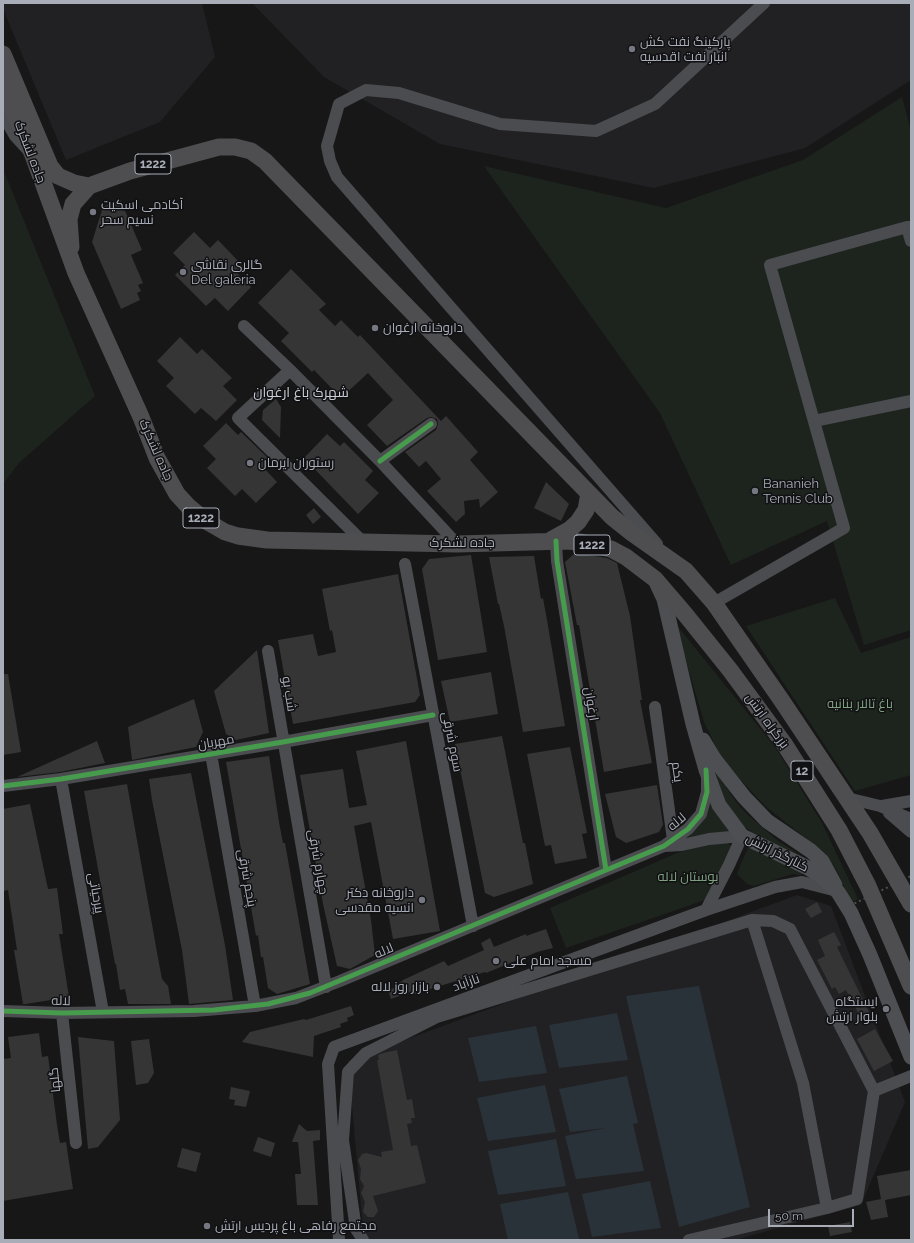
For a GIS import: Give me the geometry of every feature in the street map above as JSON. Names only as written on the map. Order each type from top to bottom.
[{"type":"highway","name":"جاده لشکرک","points":[[3,54],[50,166],[58,176],[74,183],[89,186]]},
{"type":"highway","name":"جاده لشکرک","points":[[3,87],[33,155],[76,273],[141,417],[160,464],[177,494],[188,506],[206,521],[225,532],[238,536],[267,540],[457,544],[580,542],[611,549],[626,557]]},
{"type":"highway","name":"1222","points":[[76,273],[70,241],[69,219],[73,204],[89,186],[130,171],[220,147],[235,147],[251,151],[270,166],[589,493],[586,510],[578,522],[570,530],[551,542]]},
{"type":"highway","name":"بزرگراه ارتش","points":[[589,493],[612,517],[686,571],[714,603],[847,798],[890,866],[911,904]]},
{"type":"highway","name":"کنارگذر ارتش","points":[[626,557],[655,579]]},
{"type":"highway","points":[[655,579],[668,557]]},
{"type":"highway","name":"بزرگراه ارتش","points":[[655,579],[730,670],[785,745],[839,830],[868,886],[911,986]]},
{"type":"main road","name":"کنارگذر ارتش","points":[[655,579],[664,600],[693,724],[706,770],[719,804],[742,836],[808,868],[822,877],[838,892],[851,913],[910,1051]]},
{"type":"main road","points":[[693,724],[715,760],[744,797],[768,821],[811,851],[822,861],[831,875],[838,892]]},
{"type":"street","points":[[668,557],[337,177],[330,161],[327,146],[339,104],[366,90],[399,92],[500,124],[596,131],[655,104],[764,3]]},
{"type":"street","points":[[3,115],[15,136],[33,155]]},
{"type":"street","points":[[714,603],[844,528],[770,264],[909,227],[911,241]]},
{"type":"street","points":[[244,326],[380,461],[457,544]]},
{"type":"street","points":[[290,370],[238,418],[363,542]]},
{"type":"street","points":[[814,421],[911,401]]},
{"type":"street","points":[[380,461],[431,424]]},
{"type":"street","name":"ارغوان","points":[[551,542],[557,561],[606,870]]},
{"type":"street","name":"سوم شرقی","points":[[405,564],[473,926]]},
{"type":"street","name":"شب بو","points":[[268,651],[283,742]]},
{"type":"street","name":"یکم","points":[[655,707],[668,843]]},
{"type":"street","name":"مهربان","points":[[3,786],[61,779],[433,715]]},
{"type":"street","name":"چهارم شرقی","points":[[283,742],[326,987]]},
{"type":"street","name":"پنجم شرقی","points":[[211,754],[255,1006]]},
{"type":"street","name":"لاله","points":[[3,1011],[62,1013],[199,1011],[255,1006],[296,998],[473,926],[668,843],[688,829],[701,814],[708,792],[706,770]]},
{"type":"street","name":"پیرحیاتی","points":[[61,779],[103,1012]]},
{"type":"street","points":[[847,798],[880,806],[911,819]]},
{"type":"street","points":[[880,806],[911,801]]},
{"type":"street","points":[[880,806],[911,832]]},
{"type":"street","points":[[706,910],[742,836]]},
{"type":"street","name":"لاله","points":[[668,843],[682,845],[709,839],[742,836]]},
{"type":"street","name":"نازآباد","points":[[339,1240],[328,1064],[334,1047],[706,910],[794,883],[812,884],[838,892]]},
{"type":"street","points":[[752,920],[803,1083],[827,1208]]},
{"type":"street","points":[[363,1240],[356,1229],[343,1140],[348,1072],[366,1053],[437,1017],[752,920],[773,921],[790,928],[874,1091],[857,1199],[827,1208],[688,1240]]},
{"type":"street","name":"گلها","points":[[62,1013],[76,1143]]},
{"type":"street","points":[[874,1091],[911,1076]]},
{"type":"path","points":[[841,910],[911,876]]},
{"type":"shaded area","points":[[3,3],[202,3],[215,57],[160,122],[66,160],[3,9]]},
{"type":"shaded area","points":[[252,3],[911,3],[911,80],[805,148],[654,188],[440,144],[324,77]]},
{"type":"shaded area","points":[[797,895],[831,906],[905,1102],[861,1205],[735,1240],[364,1240],[348,1061]]},
{"type":"shaded area","points":[[699,986],[750,1207],[679,1227],[626,996]]},
{"type":"shaded area","points":[[617,1013],[628,1060],[559,1068],[549,1025]]},
{"type":"shaded area","points":[[536,1026],[547,1073],[479,1082],[468,1038]]},
{"type":"shaded area","points":[[627,1076],[638,1123],[633,1124],[644,1171],[576,1179],[565,1136],[606,1128],[570,1132],[559,1089]]},
{"type":"shaded area","points":[[545,1085],[556,1132],[488,1141],[477,1098]]},
{"type":"shaded area","points":[[556,1139],[566,1186],[498,1195],[488,1151]]},
{"type":"shaded area","points":[[650,1181],[661,1228],[592,1237],[582,1194]]},
{"type":"shaded area","points":[[568,1192],[579,1239],[508,1240],[500,1204]]},
{"type":"green space","points":[[902,97],[911,131],[911,630],[864,645],[827,521],[731,565],[660,413],[484,166],[666,208],[803,160]]},
{"type":"green space","points":[[3,169],[95,396],[19,463],[3,484]]},
{"type":"green space","name":"باغ تالار بنانیه","points":[[835,598],[861,653],[911,637],[911,775],[855,791],[746,626]]},
{"type":"green space","points":[[675,623],[775,747],[822,823],[858,899],[851,903],[837,871],[826,854],[765,806],[723,761],[704,722]]},
{"type":"green space","points":[[707,758],[736,802],[748,815],[777,840],[818,866],[753,833],[741,824],[727,806]]},
{"type":"green space","points":[[711,801],[731,833],[712,833],[678,841]]},
{"type":"green space","name":"بوستان لاله","points":[[727,843],[733,847],[708,899],[566,948],[550,908],[677,853],[704,845]]},
{"type":"green space","points":[[750,847],[803,872],[801,875],[793,874],[754,886],[747,884],[737,873],[748,848]]},
{"type":"building","points":[[120,199],[142,250],[131,255],[143,283],[138,285],[141,291],[137,293],[140,300],[121,309],[92,242],[103,207]]},
{"type":"building","points":[[194,232],[210,248],[218,240],[243,266],[237,273],[251,287],[228,311],[215,298],[206,306],[175,275],[185,265],[173,253]]},
{"type":"building","points":[[291,269],[326,304],[319,310],[335,326],[341,320],[358,337],[360,335],[441,421],[446,416],[478,452],[470,460],[498,492],[480,508],[479,499],[464,501],[465,514],[456,522],[427,491],[441,479],[426,461],[419,467],[405,452],[436,430],[438,424],[437,419],[431,417],[427,418],[387,446],[367,425],[393,400],[368,373],[341,398],[314,370],[312,372],[281,341],[289,333],[258,303]]},
{"type":"building","points":[[180,337],[197,354],[202,349],[232,378],[223,386],[237,400],[216,421],[201,408],[195,414],[166,386],[174,378],[157,361]]},
{"type":"building","points":[[276,399],[281,407],[280,438],[262,420],[263,410]]},
{"type":"building","points":[[226,423],[238,435],[241,432],[271,461],[264,468],[277,482],[256,503],[242,489],[235,496],[207,468],[216,459],[203,446]]},
{"type":"building","points":[[327,434],[340,446],[344,442],[373,471],[365,480],[379,493],[358,514],[304,458]]},
{"type":"building","points":[[546,482],[569,504],[561,521],[534,508]]},
{"type":"building","points":[[314,508],[321,517],[313,524],[306,515]]},
{"type":"building","points":[[574,554],[607,558],[617,563],[630,616],[642,700],[640,700],[652,763],[604,772],[579,625],[577,625],[565,562]]},
{"type":"building","points":[[471,555],[487,652],[438,660],[422,569],[429,559]]},
{"type":"building","points":[[534,556],[541,599],[543,598],[565,726],[523,732],[504,626],[489,557]]},
{"type":"building","points":[[398,574],[420,695],[415,702],[293,724],[278,640],[313,634],[318,656],[336,652],[332,630],[330,631],[322,589]]},
{"type":"building","points":[[257,650],[269,733],[236,740],[226,734],[214,691]]},
{"type":"building","points":[[491,672],[498,714],[450,722],[441,681]]},
{"type":"building","points":[[3,674],[8,674],[21,752],[3,755]]},
{"type":"building","points":[[194,699],[203,732],[196,747],[132,760],[128,727]]},
{"type":"building","points":[[502,736],[523,843],[525,843],[533,884],[494,897],[485,893],[455,744]]},
{"type":"building","points":[[97,741],[105,763],[60,772],[17,777]]},
{"type":"building","points":[[406,741],[440,931],[393,939],[371,822],[354,826],[371,920],[375,955],[350,969],[337,966],[323,904],[300,775],[343,769],[349,808],[367,805],[356,751]]},
{"type":"building","points":[[570,747],[587,833],[582,834],[587,858],[555,864],[551,845],[545,846],[527,754]]},
{"type":"building","points":[[269,756],[279,822],[283,843],[285,843],[310,984],[277,994],[268,988],[258,935],[256,936],[226,762]]},
{"type":"building","points":[[191,773],[225,945],[233,1000],[189,1004],[182,950],[149,779]]},
{"type":"building","points":[[127,784],[162,979],[168,986],[171,1004],[128,1004],[125,989],[120,990],[84,791]]},
{"type":"building","points":[[657,785],[663,825],[659,832],[626,843],[616,837],[605,794]]},
{"type":"building","points":[[30,804],[48,889],[57,888],[63,934],[59,934],[69,997],[23,1004],[14,950],[17,950],[8,890],[3,891],[3,809]]},
{"type":"building","points":[[817,902],[822,912],[811,918],[805,909]]},
{"type":"building","points":[[546,929],[553,948],[537,952],[486,973],[485,972],[411,995],[410,992],[391,999],[388,990],[401,986],[399,983],[403,980],[444,961],[448,966],[484,950],[481,943],[490,938],[494,947],[526,934],[526,936]]},
{"type":"building","points":[[834,932],[841,945],[837,947],[870,1014],[861,1018],[846,990],[839,994],[835,987],[832,989],[817,960],[825,956],[818,940]]},
{"type":"building","points":[[351,1006],[354,1015],[347,1018],[348,1021],[340,1024],[341,1027],[314,1036],[313,1057],[242,1042],[250,1032],[304,1019],[306,1020]]},
{"type":"building","points":[[875,1029],[893,1061],[874,1071],[857,1039]]},
{"type":"building","points":[[39,1033],[42,1057],[48,1056],[60,1143],[66,1142],[73,1189],[3,1201],[3,1059],[11,1058],[8,1037]]},
{"type":"building","points":[[78,1037],[114,1041],[120,1120],[98,1147],[88,1149]]},
{"type":"building","points":[[149,1039],[154,1073],[148,1083],[136,1085],[131,1041]]},
{"type":"building","points":[[397,1050],[407,1100],[412,1099],[415,1118],[411,1118],[412,1123],[407,1124],[411,1146],[417,1145],[426,1183],[373,1196],[378,1211],[374,1217],[368,1217],[363,1212],[365,1202],[361,1193],[364,1186],[360,1179],[361,1169],[358,1160],[362,1154],[366,1153],[382,1157],[381,1152],[393,1150],[377,1060],[379,1060],[378,1055]]},
{"type":"building","points":[[231,1087],[250,1091],[246,1107],[234,1105],[235,1100],[229,1099]]},
{"type":"building","points":[[299,1124],[307,1131],[320,1130],[320,1140],[313,1141],[318,1205],[297,1205],[295,1174],[301,1174],[298,1142],[292,1142]]},
{"type":"building","points":[[258,1137],[275,1143],[271,1157],[253,1151]]},
{"type":"building","points":[[182,1148],[201,1153],[196,1172],[177,1167]]},
{"type":"building","points":[[911,1170],[911,1195],[885,1200],[888,1217],[871,1220],[866,1202],[881,1199],[877,1176]]},
{"type":"building","points":[[850,1222],[852,1232],[830,1236],[828,1226]]},
{"type":"cycle path","points":[[380,461],[431,424]]},
{"type":"cycle path","points":[[556,541],[557,561],[606,870]]},
{"type":"cycle path","points":[[3,786],[61,779],[433,715]]},
{"type":"cycle path","points":[[3,1011],[62,1013],[214,1010],[268,1004],[310,993],[664,846],[688,829],[701,814],[707,792],[706,770]]},
{"type":"place","name":"پارکینگ نفت کش انبار نفت اقدسیه","points":[[632,49]]},
{"type":"place","name":"آکادمی اسکیت نسیم سحر","points":[[93,212]]},
{"type":"place","name":"گالرى نقاشى Del galeria","points":[[183,272]]},
{"type":"place","name":"داروخانه ارغوان","points":[[375,328]]},
{"type":"place","name":"رستوران ايرمان","points":[[250,463]]},
{"type":"place","name":"Bananieh Tennis Club","points":[[755,491]]},
{"type":"place","name":"داروخانه دکتر انسیه مقدسی","points":[[422,900]]},
{"type":"place","name":"مسجد امام علی","points":[[496,961]]},
{"type":"place","name":"بازار روز لاله","points":[[437,987]]},
{"type":"place","name":"ایستگاه بلوار ارتش","points":[[886,1009]]},
{"type":"place","name":"مجتمع رفاهی باغ پردیس ارتش","points":[[207,1226]]},
{"type":"district","name":"شهرک باغ ارغوان","points":[[301,393]]}]
